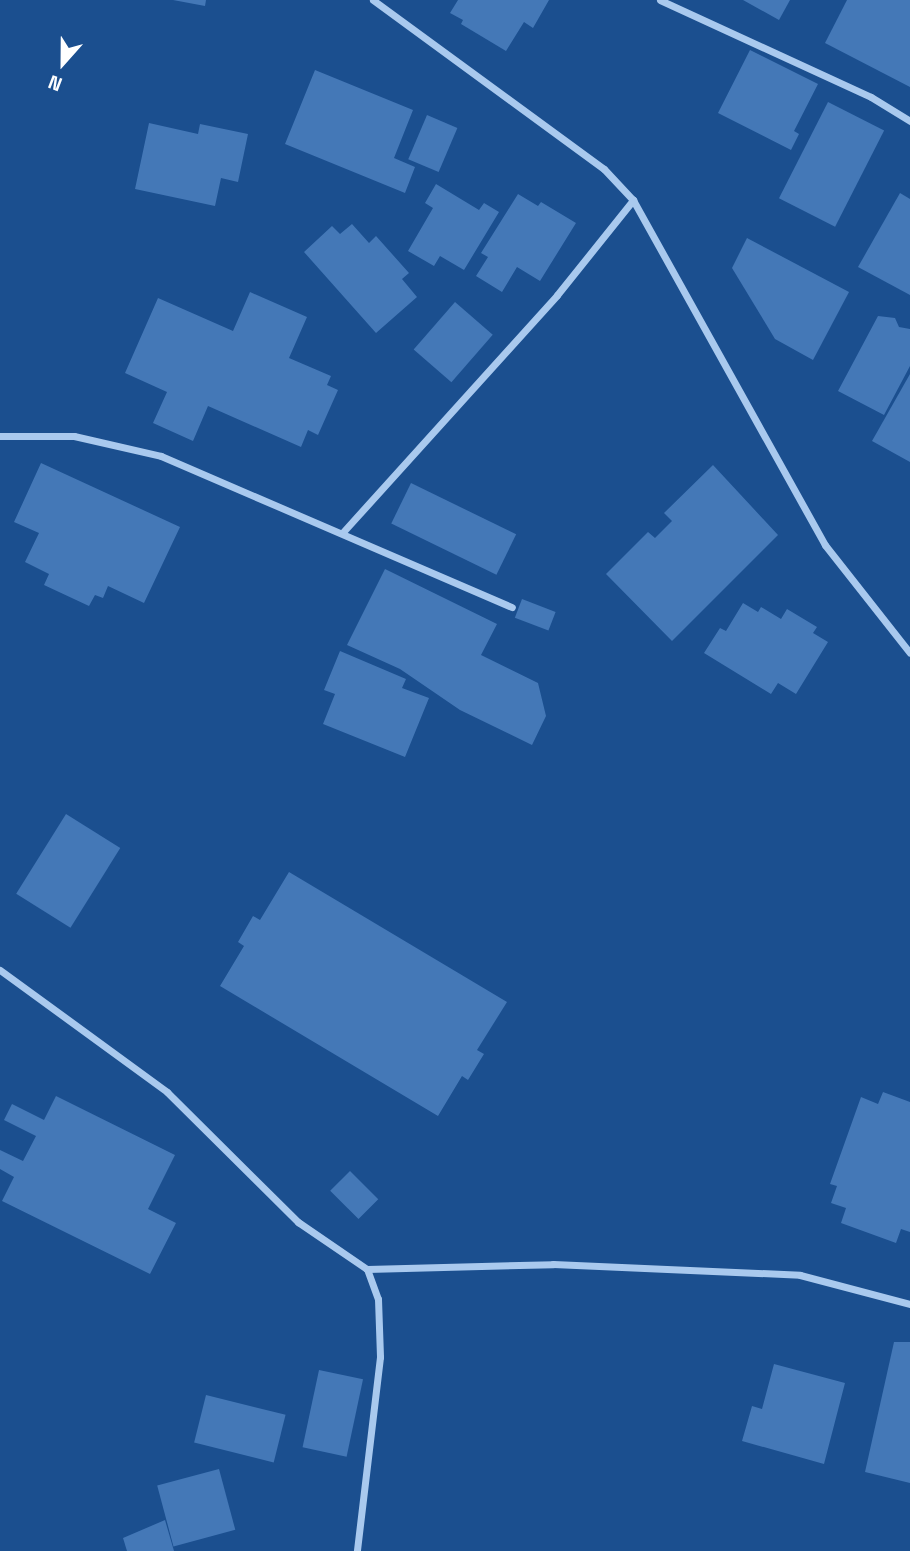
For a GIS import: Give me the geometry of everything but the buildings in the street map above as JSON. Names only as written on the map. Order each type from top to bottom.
[{"type":"street","points":[[373,0],[604,169],[633,200],[825,545],[910,653]]},
{"type":"street","points":[[660,0],[871,97],[910,121]]},
{"type":"street","points":[[343,532],[557,295],[633,200]]},
{"type":"street","points":[[0,436],[74,436],[161,456],[343,532],[512,607]]},
{"type":"street","points":[[0,970],[167,1092],[298,1222],[367,1269],[378,1298],[380,1357],[357,1551]]},
{"type":"street","points":[[367,1269],[553,1264],[800,1275],[910,1304]]}]
